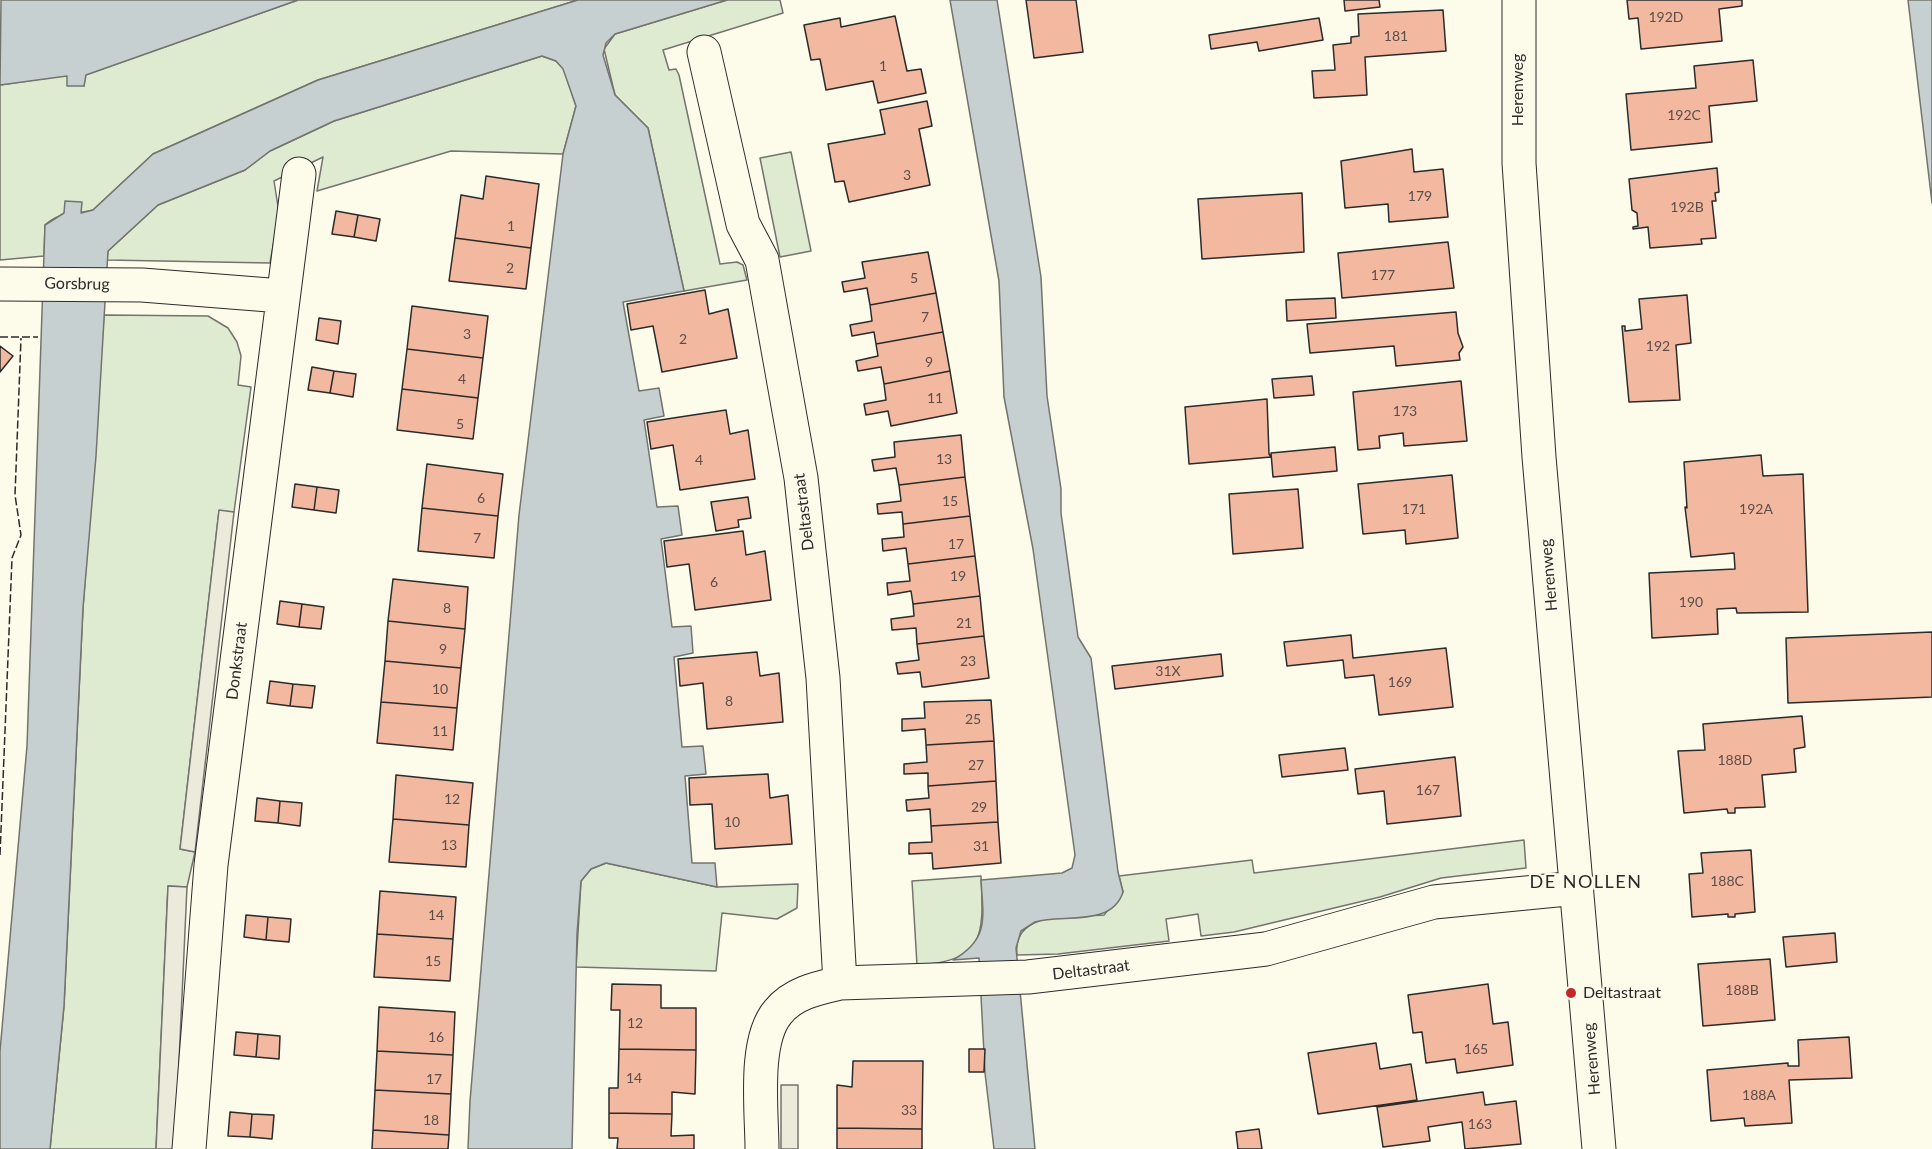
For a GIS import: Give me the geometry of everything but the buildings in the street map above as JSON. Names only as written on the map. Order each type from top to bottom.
[{"type":"street","name":"Herenweg","points":[[1519,0],[1518,163],[1544,513],[1599,1149]]},
{"type":"street","name":"Deltastraat","points":[[704,52],[743,224],[762,260],[801,478],[824,678],[840,983],[945,982],[1029,977],[1266,949],[1434,902],[1577,888]]},
{"type":"street","name":"Donkstraat","points":[[189,1149],[211,865],[299,174]]},
{"type":"street","name":"Gorsbrug","points":[[6,283],[142,285],[282,296]]},
{"type":"street","points":[[762,1149],[763,1052],[768,1030],[778,1012],[792,1000],[811,989],[840,983]]},
{"type":"green space","points":[[298,0],[578,0],[318,80],[153,154],[93,210],[62,215],[45,225],[44,256],[0,260],[0,85],[68,75],[84,86],[85,75]]},
{"type":"green space","points":[[727,0],[780,0],[783,13],[663,50],[669,70],[676,69],[679,75],[720,264],[737,262],[743,265],[747,280],[684,291],[648,128],[615,95],[604,49],[615,34]]},
{"type":"green space","points":[[542,56],[556,61],[564,69],[576,106],[563,154],[451,151],[317,191],[323,157],[274,181],[279,213],[270,263],[107,260],[108,251],[158,205],[245,170],[270,151],[334,121]]},
{"type":"green space","points":[[791,152],[811,251],[780,257],[760,158]]},
{"type":"green space","points":[[104,315],[208,316],[228,328],[237,342],[241,356],[238,385],[251,387],[234,512],[219,511],[180,849],[195,852],[187,887],[168,886],[156,1149],[50,1149],[64,1006],[83,608]]},
{"type":"green space","points":[[1524,840],[1526,868],[1441,878],[1380,897],[1234,932],[1201,936],[1198,914],[1166,919],[1169,941],[1058,954],[1017,955],[1018,940],[1024,930],[1034,923],[1062,917],[1104,915],[1123,892],[1119,876],[1252,860],[1254,873]]},
{"type":"green space","points":[[606,863],[717,887],[798,884],[797,908],[777,919],[722,913],[716,971],[576,967],[581,881],[591,869]]},
{"type":"green space","points":[[981,876],[982,915],[976,942],[968,951],[956,958],[917,965],[912,881]]},
{"type":"shaded area","points":[[1,0],[298,0],[86,75],[84,86],[67,86],[67,76],[0,85]]},
{"type":"shaded area","points":[[578,0],[727,0],[615,34],[606,43],[603,55],[615,95],[648,128],[684,291],[623,302],[639,391],[659,388],[664,416],[644,420],[657,507],[678,506],[682,535],[661,539],[672,627],[691,626],[693,653],[674,657],[682,747],[703,746],[706,774],[685,776],[692,863],[715,863],[717,887],[606,863],[591,869],[581,881],[577,934],[572,1149],[468,1149],[470,1101],[519,515],[563,154],[576,106],[563,69],[556,61],[542,56],[334,121],[270,151],[245,170],[158,205],[108,251],[96,456],[83,608],[64,1006],[50,1149],[0,1149],[0,1051],[27,746],[45,225],[64,213],[65,201],[82,202],[81,213],[93,210],[153,154],[318,80]]},
{"type":"shaded area","points":[[950,0],[997,0],[1041,277],[1047,396],[1061,489],[1061,513],[1078,637],[1091,658],[1118,872],[1123,892],[1117,903],[1098,915],[1035,922],[1021,931],[1016,948],[1035,1149],[994,1149],[985,1073],[979,958],[953,960],[965,952],[979,935],[983,916],[981,880],[1062,873],[1072,868],[1075,855],[1033,549],[1004,397],[999,281]]},
{"type":"shaded area","points":[[1908,0],[1932,0],[1932,203]]},
{"type":"shaded area","points":[[219,510],[234,512],[195,852],[180,849]]},
{"type":"shaded area","points":[[168,886],[187,887],[175,1149],[156,1149]]},
{"type":"shaded area","points":[[781,1085],[798,1085],[798,1149],[781,1149]]},
{"type":"fence","points":[[0,337],[38,337]]},
{"type":"fence","points":[[0,855],[12,558],[21,535],[15,495],[21,338]]},
{"type":"place","name":"Deltastraat","points":[[1571,993]]},
{"type":"district","name":"DE NOLLEN","points":[[1586,882]]}]
